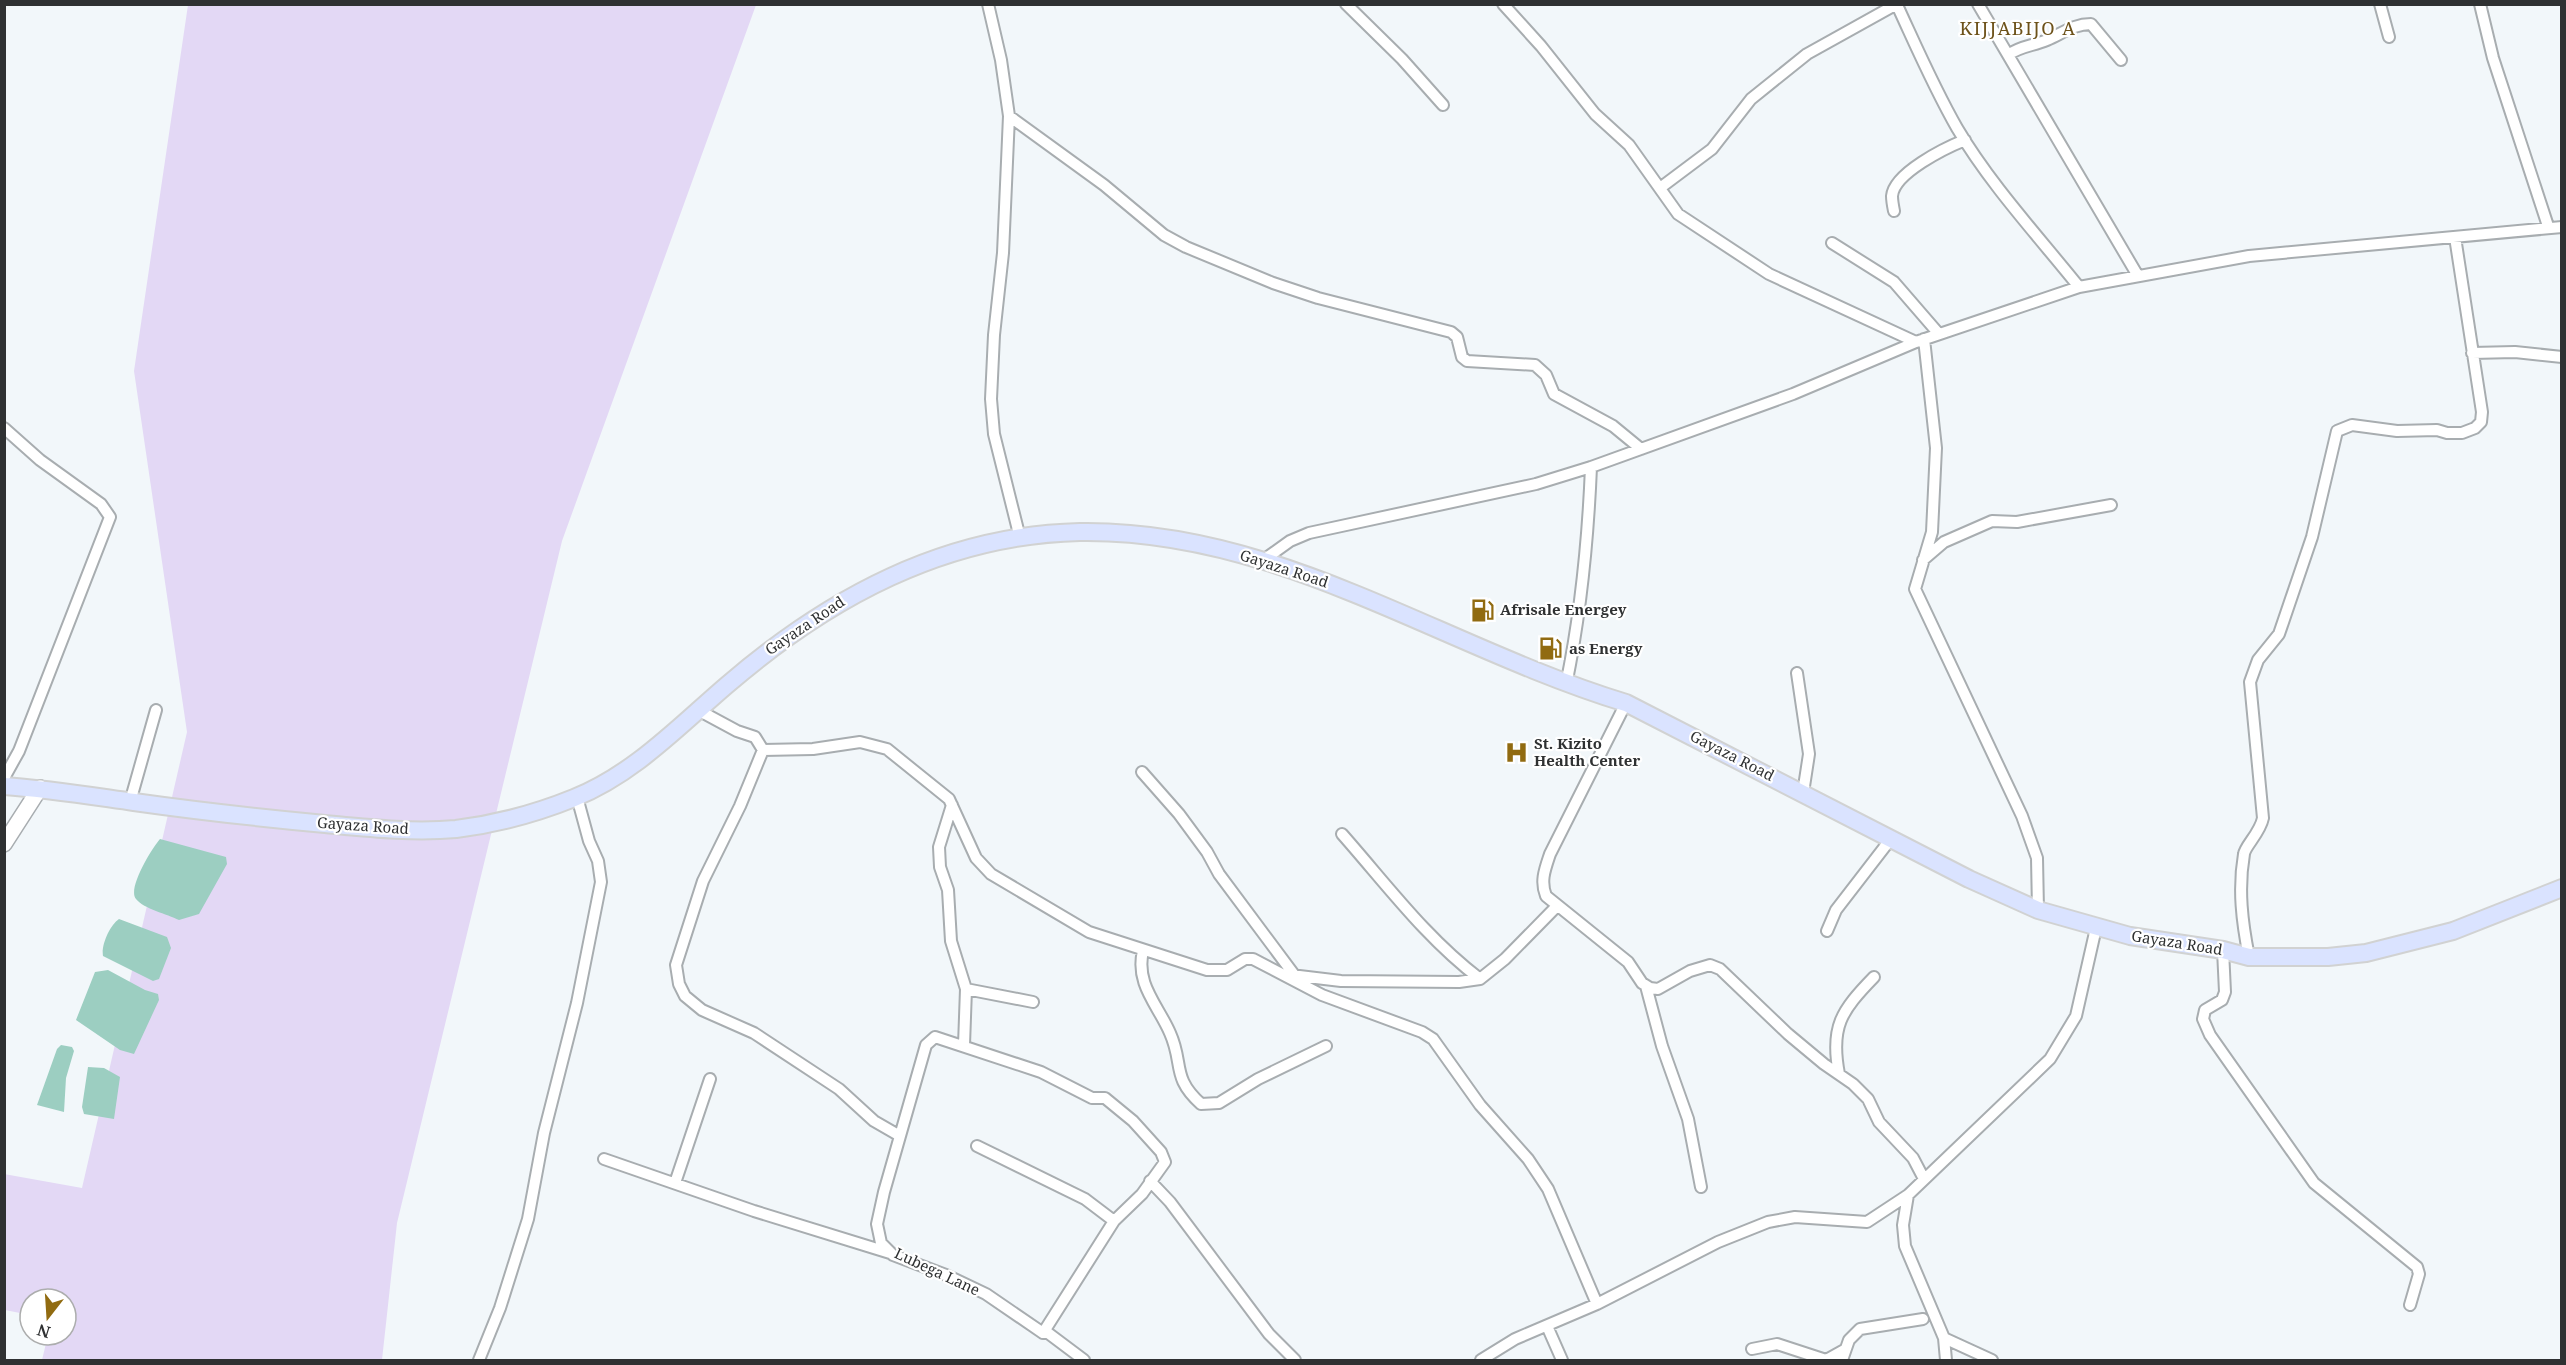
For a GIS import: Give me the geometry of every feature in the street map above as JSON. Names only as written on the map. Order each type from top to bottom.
[{"type":"main road","name":"Gayaza Road","points":[[4,786],[40,788],[248,817],[377,828],[457,829],[525,815],[578,797],[615,776],[678,731],[698,710],[765,653],[810,620],[856,592],[927,561],[975,547],[1020,538],[1078,532],[1129,534],[1205,544],[1262,561],[1379,602],[1566,685],[1626,703],[1803,792],[1890,840],[2038,910],[2096,928],[2130,936],[2223,950],[2249,957],[2328,957],[2366,953],[2453,931],[2562,888]]},
{"type":"street","points":[[988,4],[1001,60],[1009,116],[1003,254],[991,399],[994,434],[1020,538]]},
{"type":"street","points":[[1346,4],[1402,59],[1443,105]]},
{"type":"street","points":[[1503,4],[1541,46],[1595,114],[1629,145],[1678,214],[1760,269],[1920,340]]},
{"type":"street","points":[[1660,188],[1712,149],[1751,99],[1807,54],[1898,4],[1926,69],[1965,140],[2079,287]]},
{"type":"street","points":[[1978,4],[2138,276]]},
{"type":"street","points":[[2380,4],[2389,37]]},
{"type":"street","points":[[2480,4],[2493,58],[2548,226]]},
{"type":"street","points":[[2008,55],[2019,47],[2045,41],[2079,24],[2091,24],[2121,60]]},
{"type":"street","points":[[1009,116],[1104,185],[1164,235],[1186,247],[1273,283],[1318,298],[1451,332],[1457,337],[1462,357],[1467,361],[1535,365],[1546,375],[1554,394],[1613,426],[1641,449]]},
{"type":"street","points":[[1894,211],[1892,195],[1897,184],[1939,152],[1965,140]]},
{"type":"street","points":[[1262,561],[1290,541],[1309,533],[1536,484],[1591,467],[1793,394],[1920,340],[2079,287],[2250,256],[2548,226],[2562,227]]},
{"type":"street","points":[[2249,957],[2240,913],[2244,852],[2256,838],[2263,818],[2250,682],[2252,670],[2270,648],[2282,623],[2312,537],[2337,431],[2346,425],[2397,431],[2437,430],[2447,434],[2462,433],[2475,428],[2481,422],[2482,412],[2455,237]]},
{"type":"street","points":[[1832,243],[1894,282],[1939,334]]},
{"type":"street","points":[[1920,340],[1936,448],[1932,532],[1915,589],[2022,816],[2037,858],[2038,910]]},
{"type":"street","points":[[2472,353],[2515,352],[2562,357]]},
{"type":"street","points":[[4,428],[40,460],[101,504],[110,517],[19,751],[4,778]]},
{"type":"street","points":[[1566,685],[1579,621],[1582,576],[1588,542],[1591,467]]},
{"type":"street","points":[[1923,560],[1944,542],[1992,521],[2018,522],[2111,505]]},
{"type":"street","points":[[1797,673],[1809,754],[1803,792]]},
{"type":"street","points":[[1626,703],[1543,873],[1543,889],[1557,906],[1628,962],[1646,986],[1662,1046],[1688,1119],[1701,1187]]},
{"type":"street","points":[[130,802],[156,710]]},
{"type":"street","points":[[698,710],[737,732],[755,737],[763,750]]},
{"type":"street","points":[[763,750],[813,749],[860,742],[887,749],[949,799],[976,858],[991,874],[1089,932],[1207,970],[1227,970],[1245,959],[1253,959],[1290,975],[1331,999],[1422,1032],[1433,1039],[1480,1105],[1528,1159],[1548,1189],[1597,1304]]},
{"type":"street","points":[[763,750],[740,806],[703,880],[676,965],[679,984],[685,996],[702,1010],[754,1033],[839,1089],[874,1121],[900,1136]]},
{"type":"street","points":[[1142,772],[1179,814],[1207,852],[1219,874],[1290,975],[1341,981],[1459,982],[1480,980],[1557,906]]},
{"type":"street","points":[[4,844],[40,788]]},
{"type":"street","points":[[479,1360],[500,1308],[528,1219],[544,1133],[577,1004],[601,882],[598,861],[589,841],[578,797]]},
{"type":"street","points":[[952,805],[939,847],[940,867],[948,890],[951,940],[966,990],[964,1045],[1041,1072],[1092,1098],[1105,1098],[1133,1121],[1161,1152],[1165,1162],[1142,1194],[1113,1221],[1042,1333]]},
{"type":"street","points":[[1342,834],[1428,935],[1449,956],[1480,980]]},
{"type":"street","points":[[1827,931],[1836,910],[1890,840]]},
{"type":"street","points":[[1481,1360],[1515,1339],[1597,1304],[1718,1242],[1768,1222],[1795,1216],[1867,1222],[1908,1195],[2050,1059],[2076,1016],[2096,928]]},
{"type":"street","points":[[2223,950],[2225,992],[2222,1000],[2205,1010],[2203,1019],[2210,1035],[2314,1184],[2417,1267],[2419,1275],[2410,1305]]},
{"type":"street","points":[[1143,951],[1140,969],[1147,993],[1171,1033],[1186,1090],[1201,1104],[1219,1103],[1266,1075],[1326,1046]]},
{"type":"street","points":[[1646,986],[1658,989],[1690,972],[1710,965],[1720,969],[1788,1034],[1868,1099],[1879,1122],[1912,1158],[1924,1179]]},
{"type":"street","points":[[1839,1074],[1834,1049],[1835,1031],[1844,1013],[1874,978]]},
{"type":"street","points":[[966,990],[1034,1002]]},
{"type":"street","name":"Lubega Lane","points":[[964,1045],[942,1037],[929,1040],[900,1136],[878,1224],[881,1243],[893,1255],[946,1275],[986,1294],[1042,1333],[1048,1333],[1084,1360]]},
{"type":"street","points":[[675,1183],[710,1080]]},
{"type":"street","points":[[976,1146],[1085,1200],[1113,1221]]},
{"type":"street","points":[[604,1159],[893,1255]]},
{"type":"street","points":[[1150,1181],[1170,1202],[1269,1334],[1294,1360]]},
{"type":"street","points":[[1908,1195],[1903,1225],[1905,1246],[1944,1338],[1946,1360]]},
{"type":"street","points":[[1752,1349],[1777,1344],[1826,1360],[1843,1355],[1849,1340],[1860,1329],[1923,1319]]},
{"type":"street","points":[[1547,1326],[1563,1360]]},
{"type":"street","points":[[1944,1338],[1992,1360]]},
{"type":"shaded area","points":[[188,5],[756,5],[562,541],[397,1223],[382,1360],[42,1360],[45,1347],[78,1347],[78,1287],[18,1287],[18,1313],[5,1310],[4,1174],[82,1188],[187,732],[134,371]]},
{"type":"shaded area","points":[[160,839],[226,857],[227,864],[199,914],[179,920],[150,908],[136,899],[134,894],[138,878]]},
{"type":"shaded area","points":[[119,919],[167,937],[171,948],[159,979],[153,981],[103,956],[103,946],[107,936]]},
{"type":"shaded area","points":[[108,970],[145,990],[158,994],[159,1000],[134,1054],[120,1050],[76,1020],[95,972]]},
{"type":"shaded area","points":[[61,1045],[72,1047],[74,1051],[66,1078],[64,1112],[37,1105],[57,1049]]},
{"type":"shaded area","points":[[88,1067],[104,1068],[120,1077],[114,1119],[84,1114],[82,1107]]},
{"type":"place","name":"Afrisale Energey","points":[[1482,610]]},
{"type":"place","name":"as Energy","points":[[1551,649]]},
{"type":"place","name":"St. Kizito Health Center","points":[[1516,753]]},
{"type":"district","name":"KIJJABIJO A","points":[[2018,29]]}]
